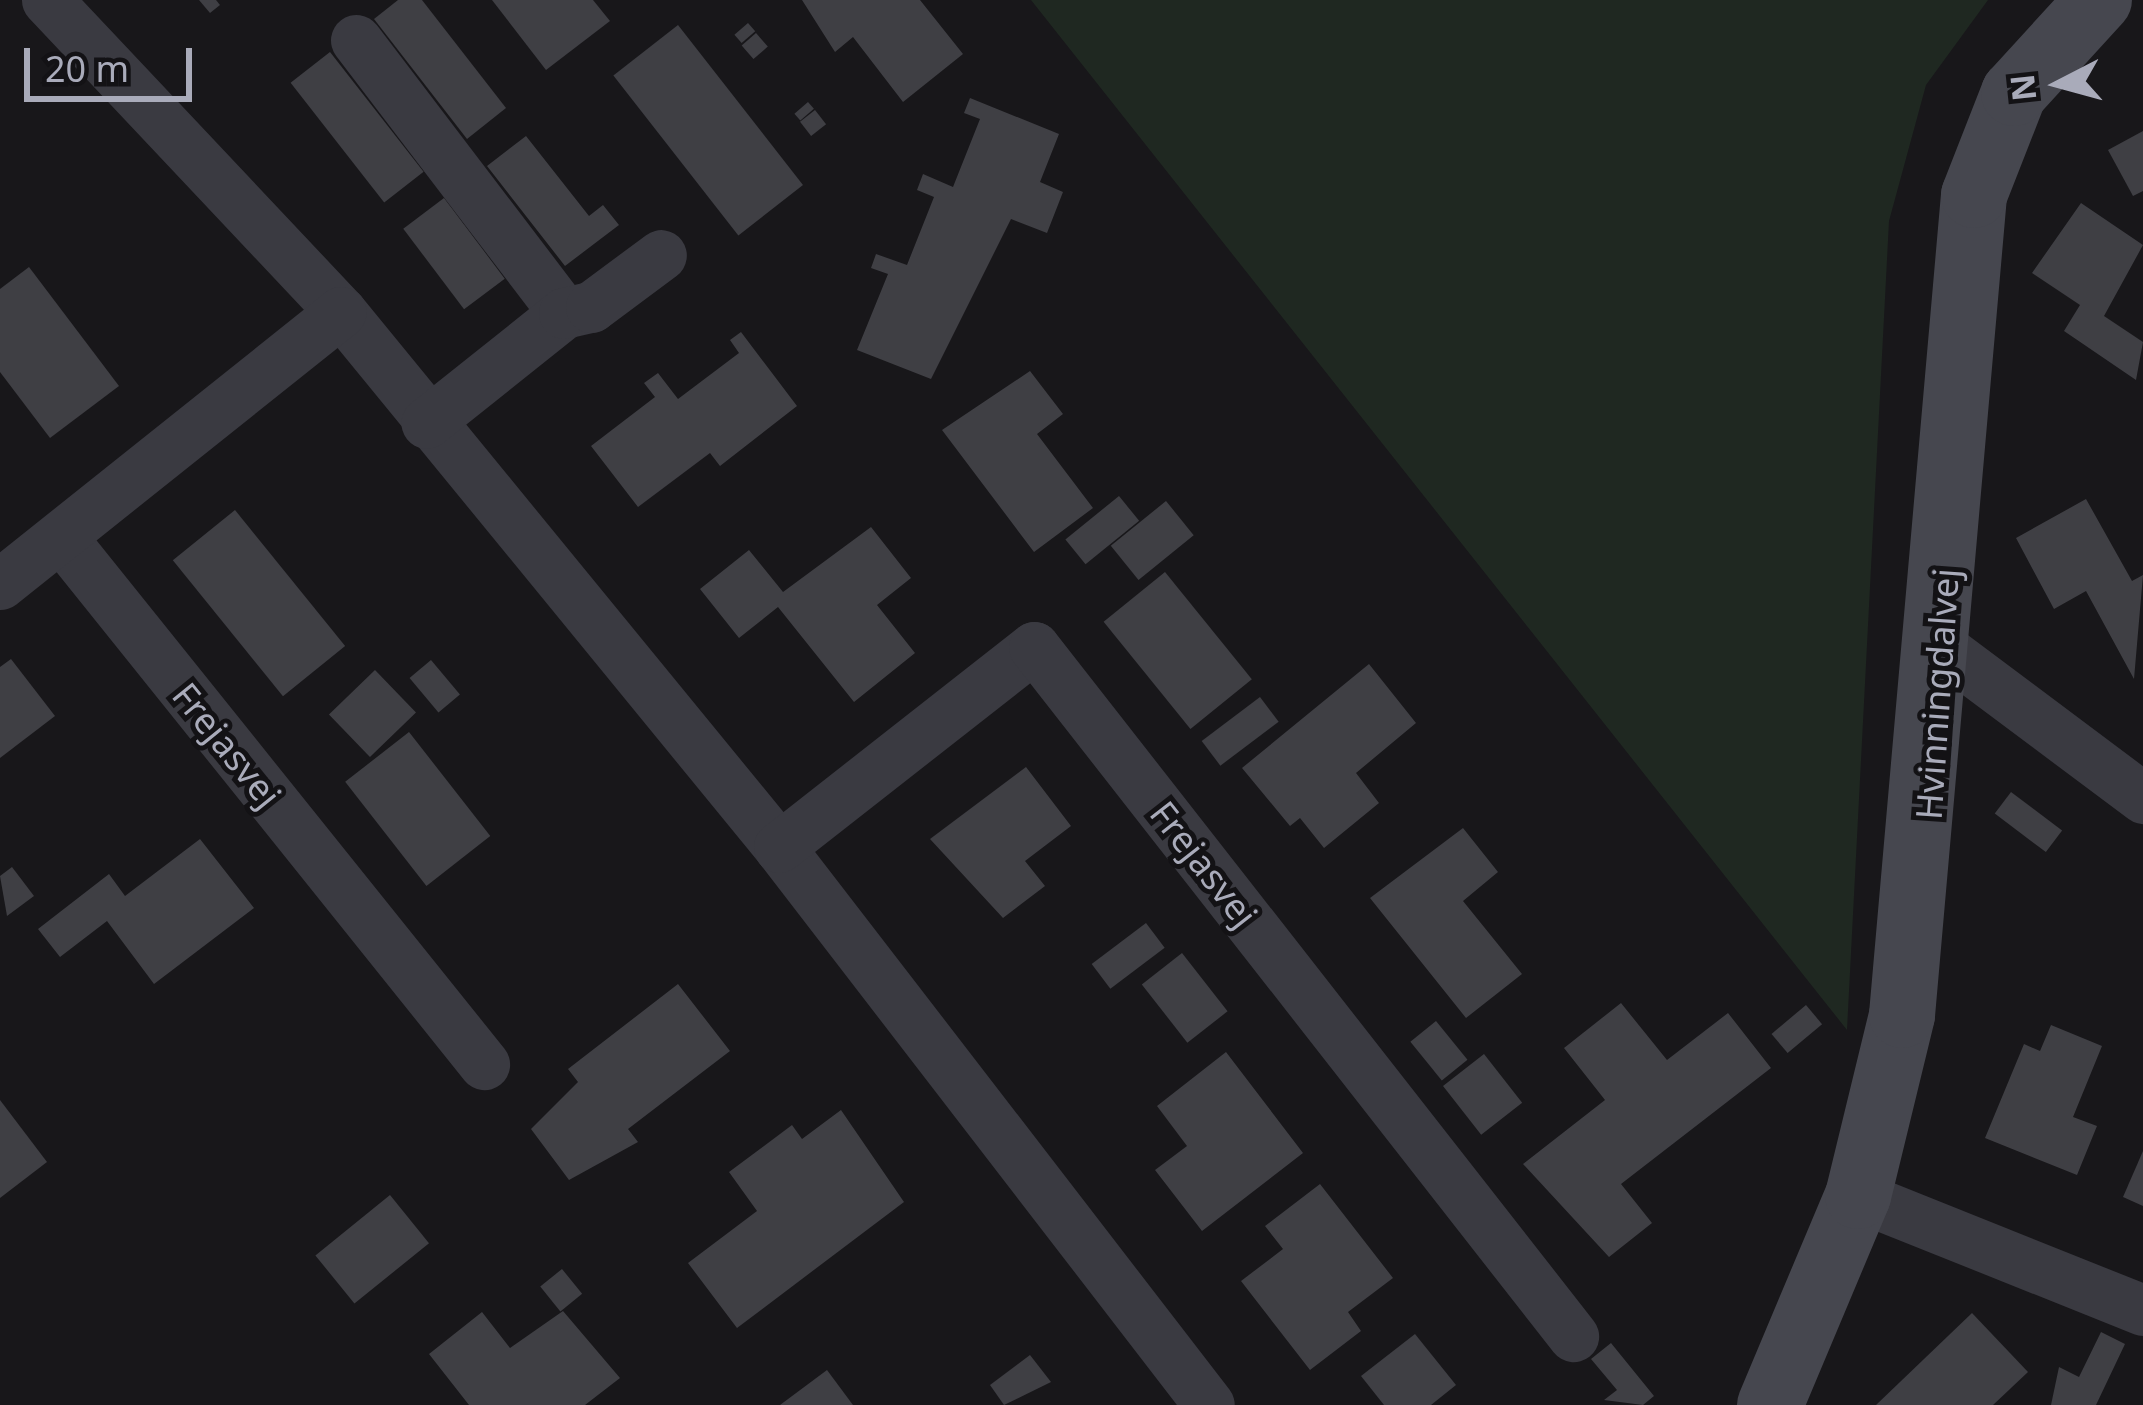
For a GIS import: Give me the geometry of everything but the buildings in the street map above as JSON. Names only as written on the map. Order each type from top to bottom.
[{"type":"street","points":[[46,0],[341,312],[426,423],[779,848],[1209,1405]]},
{"type":"street","name":"Hvinningdalvej","points":[[1771,1405],[1858,1196],[1902,1015],[1940,646],[1974,195],[2014,93],[2099,0]]},
{"type":"street","points":[[356,40],[564,313]]},
{"type":"street","points":[[426,423],[564,313],[591,307],[662,255]]},
{"type":"street","points":[[0,584],[341,312]]},
{"type":"street","name":"Frejasvej","points":[[61,537],[484,1064]]},
{"type":"street","points":[[1940,646],[2143,798]]},
{"type":"street","name":"Frejasvej","points":[[779,848],[1034,647],[1573,1336]]},
{"type":"street","points":[[1858,1196],[2143,1310]]},
{"type":"shaded area","points":[[1031,0],[1988,0],[1926,85],[1889,221],[1847,1030]]}]
